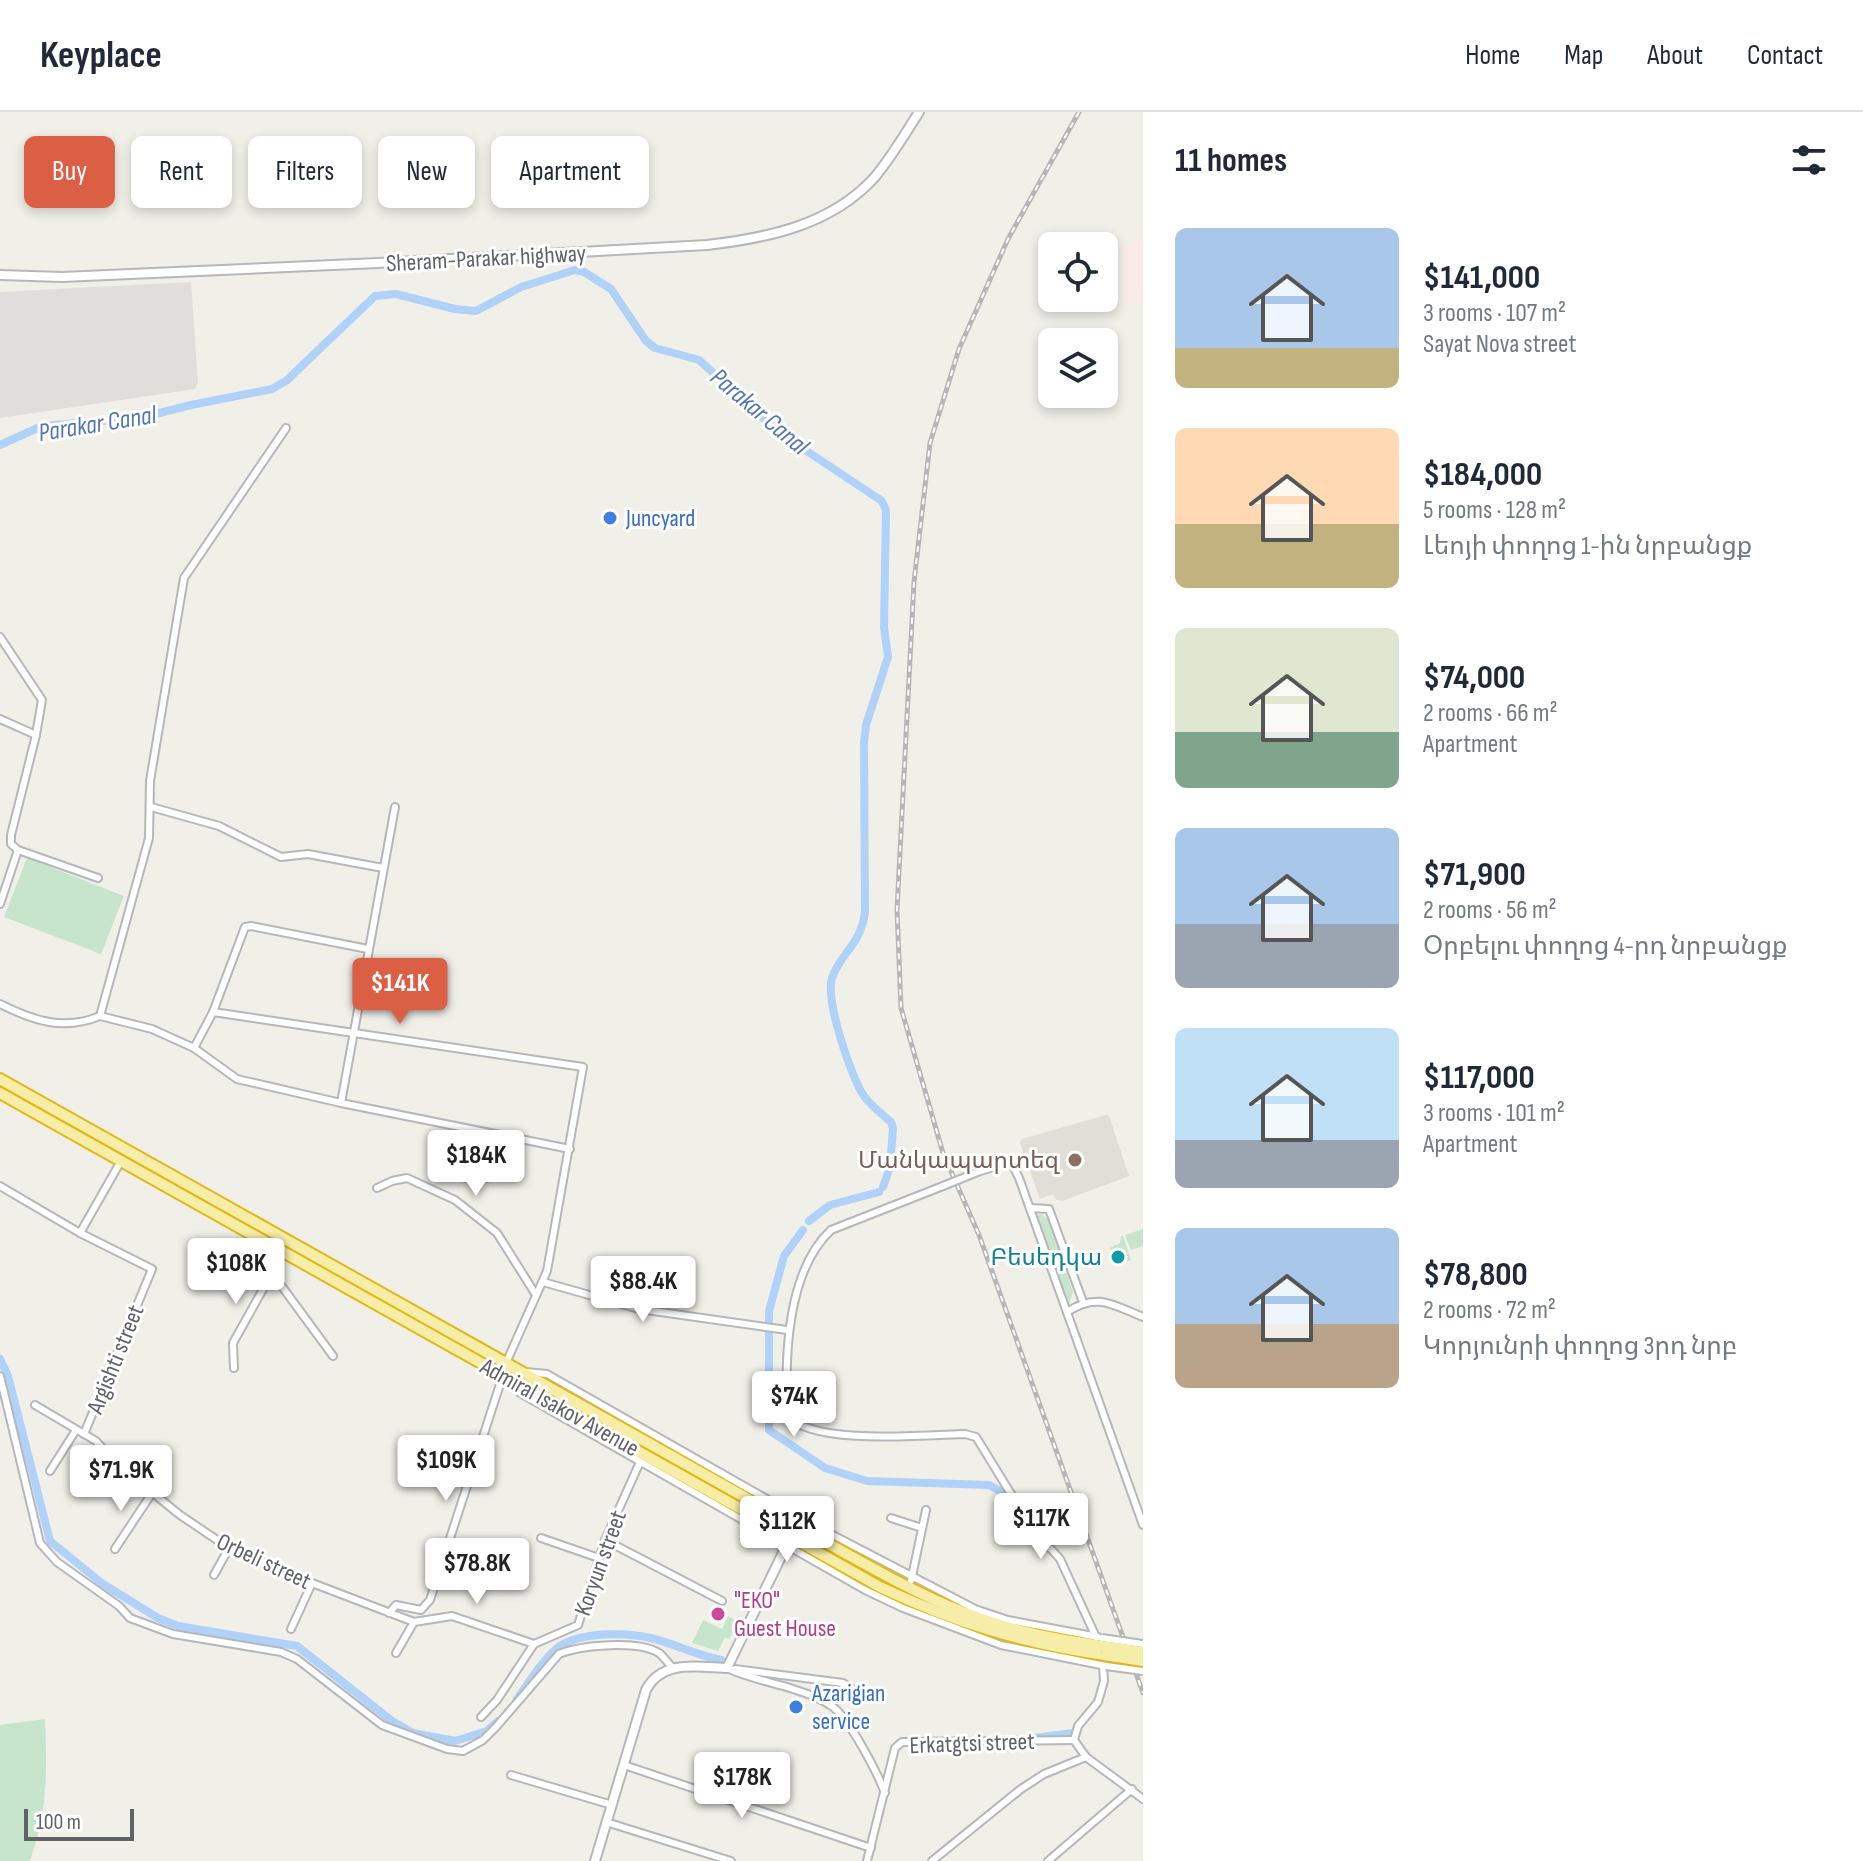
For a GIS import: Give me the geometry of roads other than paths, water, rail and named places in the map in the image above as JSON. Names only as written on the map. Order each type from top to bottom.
[{"type":"highway","name":"Admiral Isakov Avenue","points":[[0,1079],[522,1372],[966,1614],[1143,1661]]},
{"type":"highway","name":"Admiral Isakov Avenue","points":[[0,1093],[503,1375],[788,1542],[880,1587],[963,1623],[1051,1647],[1143,1652]]},
{"type":"street","name":"Sheram-Parakar highway","points":[[0,275],[62,277],[392,263],[757,240],[809,223],[847,202],[873,178],[899,145],[919,112]]},
{"type":"street","points":[[100,1016],[149,838],[150,781],[184,578],[286,428]]},
{"type":"street","points":[[0,637],[42,700],[11,844],[18,850],[98,878]]},
{"type":"street","points":[[0,719],[36,735]]},
{"type":"street","points":[[151,807],[219,826],[281,857],[308,854],[383,868]]},
{"type":"street","points":[[341,1103],[395,807]]},
{"type":"street","points":[[0,904],[18,850]]},
{"type":"street","points":[[194,1048],[213,1012],[243,929],[251,926],[368,949]]},
{"type":"street","points":[[0,1004],[31,1019],[81,1024],[100,1016],[152,1029],[194,1048],[237,1079],[570,1149]]},
{"type":"street","points":[[213,1012],[583,1067],[543,1282],[506,1363]]},
{"type":"street","points":[[0,1186],[80,1233],[121,1161]]},
{"type":"street","points":[[1143,1525],[1011,1162],[980,1171],[831,1230],[817,1243],[787,1330],[787,1408],[792,1421],[841,1436],[965,1434],[976,1437],[1032,1528],[1060,1559],[1102,1651],[1104,1681],[1098,1702],[1078,1726],[1074,1740],[1086,1757],[1143,1799]]},
{"type":"street","points":[[377,1188],[407,1178],[455,1200],[497,1233],[536,1295]]},
{"type":"street","points":[[1030,1208],[1049,1209],[1083,1302]]},
{"type":"street","name":"Argishti street","points":[[80,1233],[152,1269],[84,1434]]},
{"type":"street","points":[[234,1368],[233,1343],[272,1273],[274,1247]]},
{"type":"street","points":[[272,1273],[333,1356]]},
{"type":"street","points":[[543,1282],[639,1309],[787,1330]]},
{"type":"street","points":[[1067,1312],[1083,1302],[1103,1302],[1143,1317]]},
{"type":"street","points":[[389,1613],[396,1605],[421,1610],[430,1600],[503,1375]]},
{"type":"street","points":[[0,1376],[40,1543],[57,1562],[119,1606],[130,1618],[173,1634],[281,1652],[297,1659],[362,1711],[399,1732],[447,1749],[463,1751],[496,1727],[559,1654],[572,1649],[627,1646],[658,1653],[672,1667]]},
{"type":"street","points":[[513,1381],[520,1393],[788,1542]]},
{"type":"street","name":"Orbeli street","points":[[35,1405],[96,1441],[116,1463],[152,1493],[229,1548],[414,1622]]},
{"type":"street","points":[[50,1471],[76,1430]]},
{"type":"street","name":"Koryun street","points":[[534,1644],[578,1625],[605,1540],[640,1462]]},
{"type":"street","points":[[115,1549],[152,1493]]},
{"type":"street","points":[[910,1582],[926,1510]]},
{"type":"street","points":[[891,1518],[922,1528]]},
{"type":"street","points":[[727,1668],[798,1522]]},
{"type":"street","points":[[541,1538],[599,1558]]},
{"type":"street","points":[[605,1540],[722,1601]]},
{"type":"street","points":[[214,1575],[229,1548]]},
{"type":"street","points":[[291,1629],[312,1583]]},
{"type":"street","points":[[396,1653],[414,1622],[452,1616],[534,1644],[497,1700],[481,1717]]},
{"type":"street","points":[[1102,1651],[1143,1644]]},
{"type":"street","points":[[1102,1651],[1143,1671]]},
{"type":"street","points":[[595,1861],[646,1690],[652,1679],[672,1667],[727,1668],[843,1683],[860,1694]]},
{"type":"street","points":[[727,1668],[830,1705],[845,1722],[885,1793]]},
{"type":"street","name":"Erkatgtsi street","points":[[867,1861],[895,1748],[902,1742],[1074,1740]]},
{"type":"street","points":[[932,1861],[1021,1789],[1044,1774],[1086,1757]]},
{"type":"street","points":[[624,1765],[871,1848]]},
{"type":"street","points":[[511,1775],[612,1805]]},
{"type":"street","points":[[1048,1861],[1132,1789]]},
{"type":"street","points":[[606,1822],[731,1861]]},
{"type":"waterway","name":"Parakar Canal","points":[[0,445],[42,426],[140,418],[272,389],[286,381],[375,296],[396,294],[455,309],[476,311],[521,287],[575,270],[584,272],[611,289],[646,341],[655,348],[699,360],[778,432],[882,501],[886,510],[884,627],[888,657],[866,725],[864,743],[865,912],[859,933],[832,978],[831,989],[840,1038],[859,1086],[864,1096],[891,1122],[893,1128],[890,1167],[883,1187]]},
{"type":"waterway","name":"Parakar Canal","points":[[809,1221],[830,1205],[879,1192]]},
{"type":"waterway","name":"Parakar Canal","points":[[803,1230],[784,1256],[769,1311],[769,1430],[825,1468],[867,1481],[989,1485],[1002,1492],[1014,1521],[1023,1529]]},
{"type":"waterway","points":[[0,1359],[8,1376],[50,1541],[103,1584],[158,1618],[178,1626],[297,1646],[392,1721],[413,1733],[455,1741],[487,1731],[498,1721]]},
{"type":"waterway","points":[[517,1699],[554,1651],[580,1638],[617,1634],[651,1638],[721,1660]]},
{"type":"waterway","points":[[1034,1738],[1073,1733]]},
{"type":"railway","points":[[1079,112],[1008,239],[959,349],[930,443],[914,582],[897,910],[901,1008],[943,1153],[979,1235],[1143,1693]]},
{"type":"place","name":"Juncyard","points":[[610,518]]},
{"type":"place","name":"Մանկապարտեզ","points":[[1075,1160]]},
{"type":"place","name":"Բեսեդկա","points":[[1118,1257]]},
{"type":"place","name":"\"ЕКО\" Guest House","points":[[718,1614]]},
{"type":"place","name":"Azarigian service","points":[[796,1707]]}]
